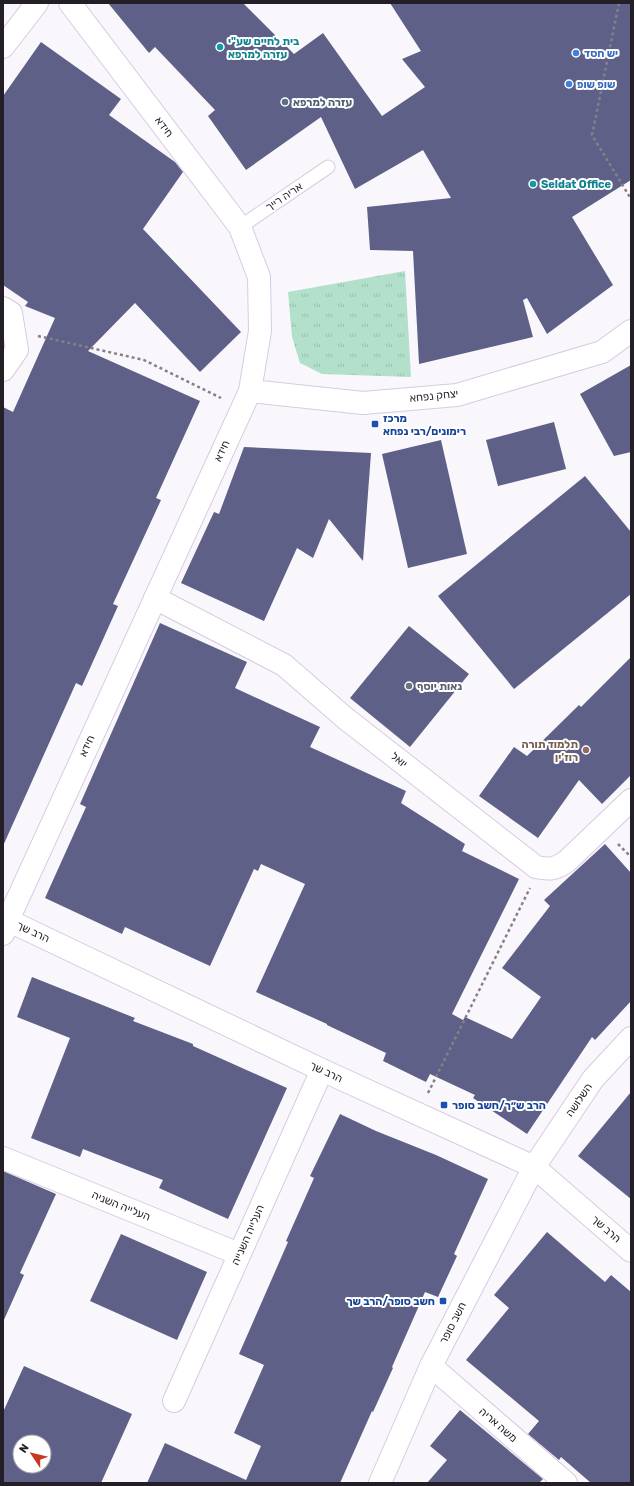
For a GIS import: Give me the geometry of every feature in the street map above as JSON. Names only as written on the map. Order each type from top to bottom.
[{"type":"street","points":[[3,47],[37,3]]},
{"type":"street","name":"חידא","points":[[5,924],[246,400],[260,331],[259,276],[240,227],[70,3]]},
{"type":"street","points":[[3,308],[11,313],[16,350],[3,370]]},
{"type":"street","name":"יצחק נפחא","points":[[246,400],[363,403],[457,395],[602,352],[631,331]]},
{"type":"street","name":"יואל","points":[[155,598],[284,665],[345,718],[536,867],[540,868]]},
{"type":"street","points":[[540,868],[546,869],[558,867],[567,861],[631,800]]},
{"type":"street","name":"הרב שך","points":[[5,924],[534,1167],[631,1251]]},
{"type":"street","name":"השלושה","points":[[534,1167],[593,1079],[631,1038]]},
{"type":"street","name":"העלייה השנייה","points":[[174,1401],[322,1070]]},
{"type":"street","name":"העלייה השניה","points":[[3,1158],[239,1254]]},
{"type":"street","name":"חשב סופר","points":[[380,1483],[431,1366],[534,1167]]},
{"type":"street","name":"משה אריה","points":[[431,1366],[566,1483]]},
{"type":"lane","name":"אריה רייך","points":[[240,227],[328,167]]},
{"type":"path","points":[[619,3],[592,135],[631,199]]},
{"type":"path","points":[[14,331],[144,360],[246,400]]},
{"type":"path","points":[[418,1114],[540,868]]},
{"type":"green space","points":[[405,271],[411,377],[322,374],[300,363],[292,337],[288,292]]},
{"type":"building","name":"Seldat Office","points":[[108,3],[243,3],[294,54],[323,33],[382,116],[425,87],[402,59],[421,51],[390,3],[631,3],[631,180],[572,217],[613,285],[547,334],[527,298],[523,300],[533,337],[419,364],[413,251],[370,250],[367,207],[451,198],[423,150],[355,189],[321,117],[246,170],[208,116],[215,110],[155,47],[149,53]]},
{"type":"building","points":[[41,42],[121,99],[109,115],[175,162],[183,172],[143,229],[241,332],[200,372],[135,303],[88,351],[200,401],[156,498],[161,500],[113,604],[118,606],[82,686],[76,683],[3,846],[3,407],[13,412],[55,318],[25,306],[28,302],[3,285],[3,96]]},
{"type":"building","points":[[631,365],[631,452],[614,456],[580,394]]},
{"type":"building","points":[[554,422],[566,469],[498,486],[486,440]]},
{"type":"building","points":[[441,440],[467,554],[408,568],[382,454]]},
{"type":"building","points":[[244,447],[371,453],[363,561],[329,519],[313,558],[297,548],[264,621],[181,583],[214,512],[219,514]]},
{"type":"building","points":[[585,476],[631,532],[631,594],[514,689],[438,596]]},
{"type":"building","points":[[160,623],[247,662],[235,688],[320,727],[310,747],[406,791],[401,803],[465,844],[462,851],[519,879],[452,1014],[463,1020],[465,1017],[512,1039],[541,997],[502,968],[550,906],[544,900],[605,844],[631,873],[631,1001],[595,1040],[592,1037],[527,1134],[473,1098],[475,1095],[430,1074],[426,1082],[383,1061],[386,1053],[256,992],[305,884],[261,864],[258,871],[254,869],[210,966],[125,927],[122,934],[45,898],[86,807],[80,804]]},
{"type":"building","name":"נאות יוסף","points":[[409,626],[469,674],[410,747],[350,698]]},
{"type":"building","points":[[631,657],[631,775],[602,804],[579,780],[538,838],[479,796],[514,747],[527,756],[579,705],[581,707]]},
{"type":"building","points":[[32,977],[135,1018],[133,1021],[193,1044],[193,1046],[287,1088],[228,1219],[159,1188],[163,1180],[83,1149],[80,1157],[31,1138],[70,1038],[17,1017]]},
{"type":"building","points":[[631,1092],[631,1199],[578,1156]]},
{"type":"building","points":[[340,1114],[488,1179],[454,1254],[457,1256],[438,1297],[425,1292],[392,1367],[393,1368],[340,1483],[147,1483],[165,1443],[246,1480],[261,1446],[234,1433],[264,1365],[239,1354],[314,1178],[310,1176]]},
{"type":"building","points":[[3,1171],[56,1194],[20,1273],[24,1275],[3,1322]]},
{"type":"building","points":[[547,1232],[605,1282],[611,1275],[631,1292],[631,1483],[591,1483],[561,1457],[559,1460],[528,1434],[539,1421],[466,1360],[509,1308],[494,1295]]},
{"type":"building","points":[[121,1234],[207,1272],[177,1340],[90,1301]]},
{"type":"building","points":[[24,1366],[132,1414],[101,1483],[3,1483],[3,1412]]},
{"type":"building","points":[[460,1410],[543,1479],[539,1483],[427,1483],[447,1460],[430,1446]]},
{"type":"place","name":"בית לחיים שע\"י עזרה למרפא","points":[[220,47]]},
{"type":"place","name":"יש חסד","points":[[576,53]]},
{"type":"place","name":"שופ שופ","points":[[569,84]]},
{"type":"place","name":"עזרה למרפא","points":[[285,102]]},
{"type":"place","name":"Seldat Office","points":[[533,184]]},
{"type":"place","name":"מרכז רימונים/רבי נפחא","points":[[375,424]]},
{"type":"place","name":"נאות יוסף","points":[[409,686]]},
{"type":"place","name":"תלמוד תורה רוז’ין","points":[[586,750]]},
{"type":"place","name":"הרב ש״ך/חשב סופר","points":[[444,1105]]},
{"type":"place","name":"חשב סופר/הרב שך","points":[[443,1301]]}]
